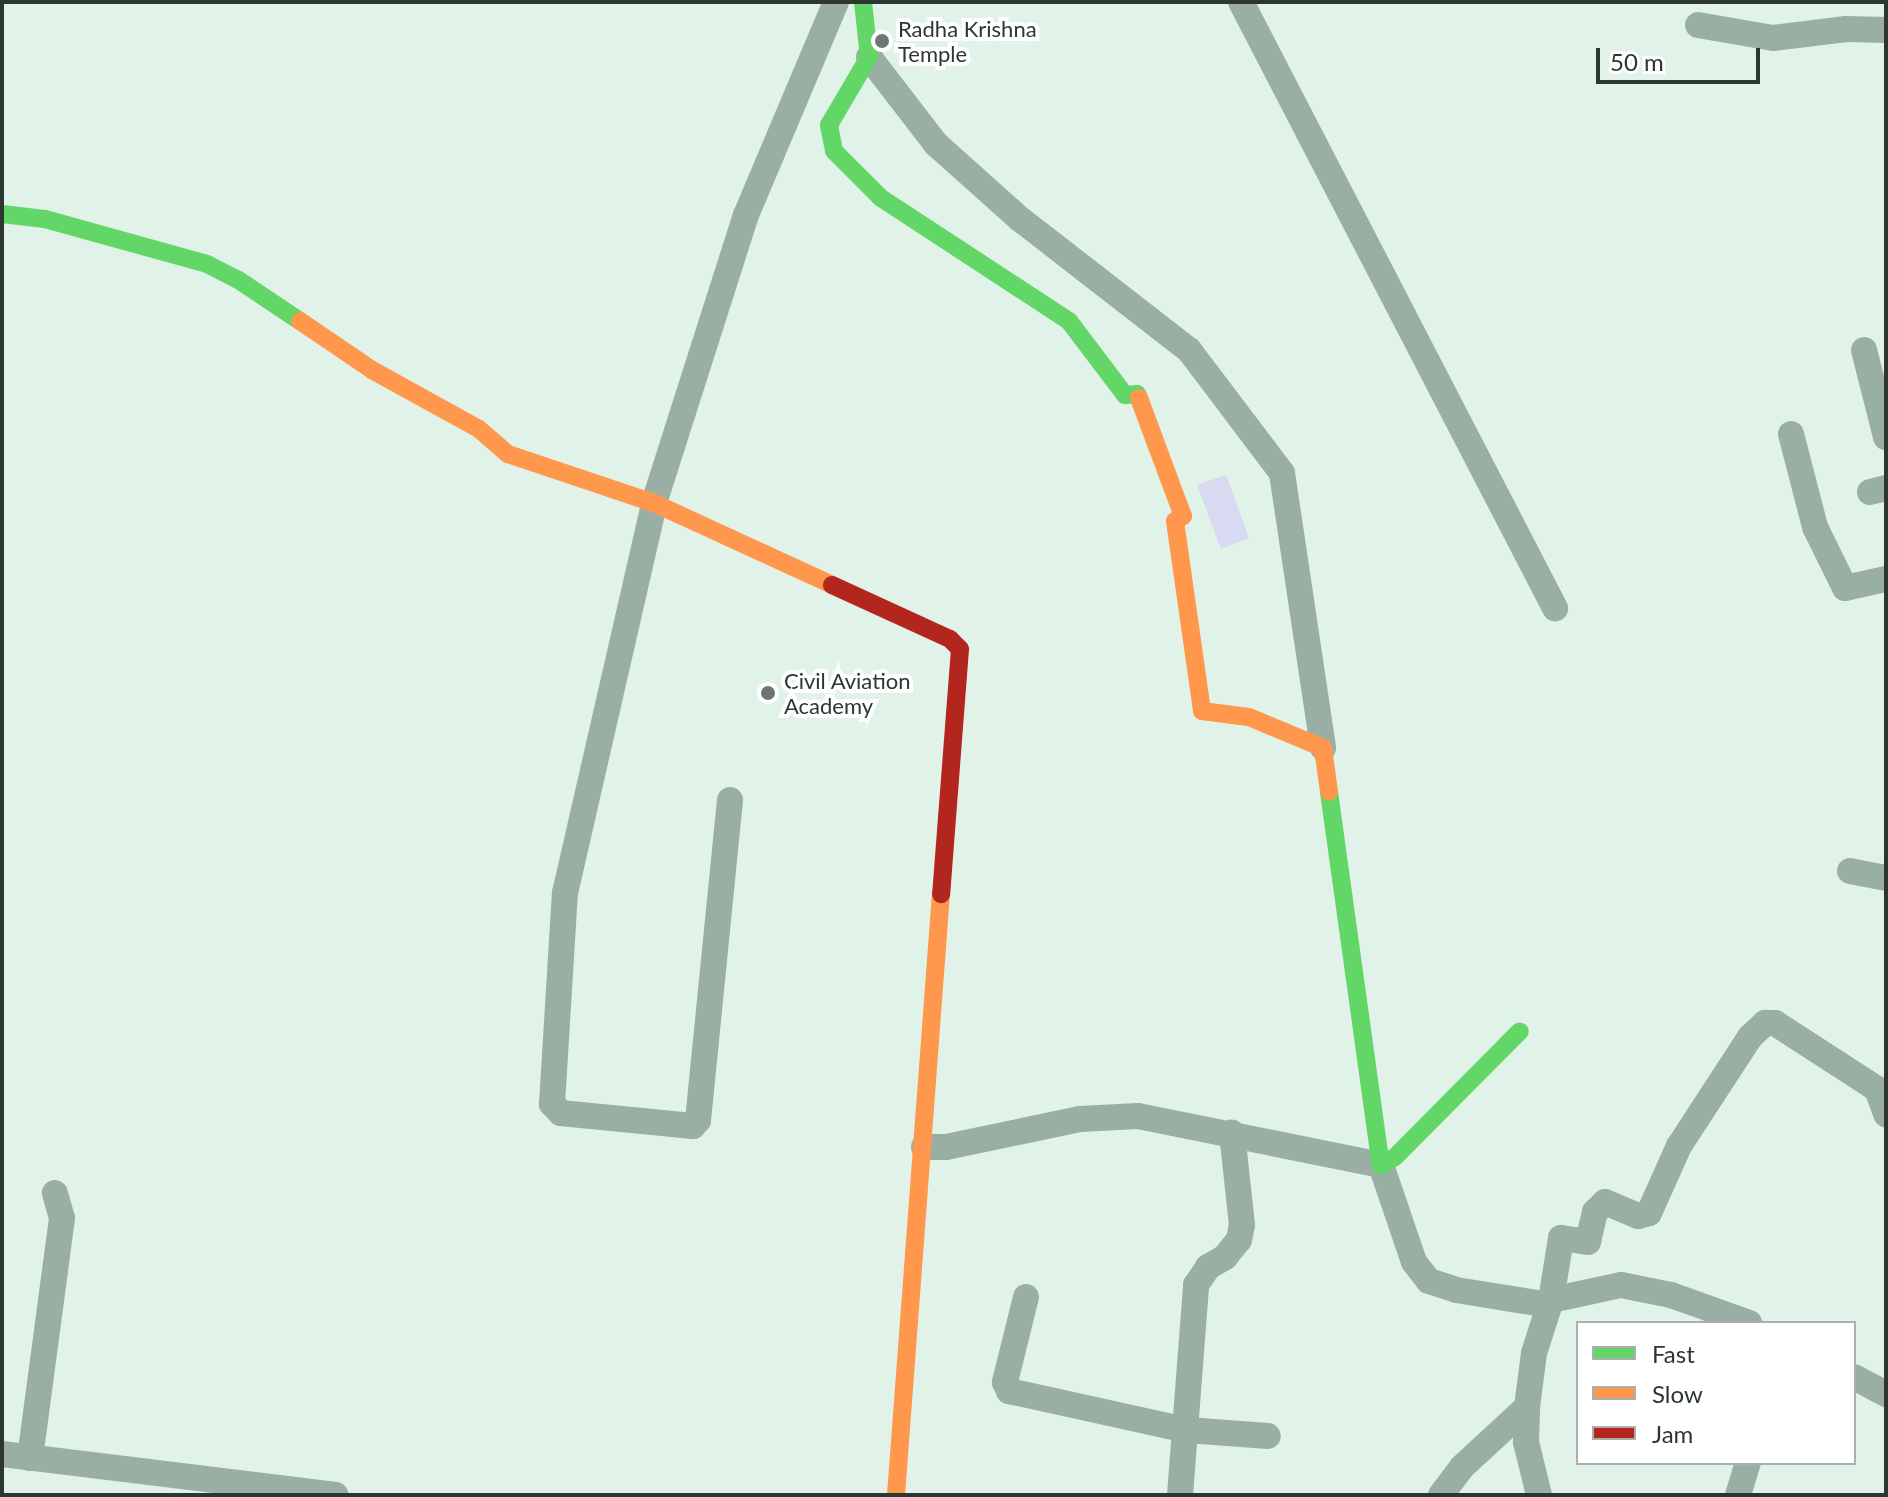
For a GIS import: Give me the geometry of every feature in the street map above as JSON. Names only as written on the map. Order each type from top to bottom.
[{"type":"street","points":[[730,800],[698,1120],[693,1126],[561,1113],[552,1104],[565,893],[654,503],[746,215],[836,2]]},
{"type":"street","points":[[863,2],[869,57],[936,144],[1020,219],[1189,350],[1282,473],[1381,1165],[1414,1262],[1429,1281],[1456,1290],[1550,1302],[1621,1285],[1671,1295],[1743,1321]]},
{"type":"street","points":[[1241,2],[1555,608]]},
{"type":"street","points":[[1698,25],[1773,38],[1846,29],[1886,30]]},
{"type":"street","points":[[869,57],[829,125],[834,151],[881,198],[1069,321],[1125,395],[1137,394],[1183,516],[1175,521],[1202,711],[1249,717],[1323,748]]},
{"type":"street","points":[[2,214],[45,219],[207,264],[237,279],[372,370],[479,429],[508,454],[654,503],[950,639],[960,649],[896,1495]]},
{"type":"street","points":[[1864,350],[1886,437]]},
{"type":"street","points":[[1791,434],[1815,527],[1845,588],[1886,579]]},
{"type":"street","points":[[1850,871],[1886,878]]},
{"type":"street","points":[[1539,1495],[1526,1442],[1527,1407],[1534,1353],[1550,1302],[1561,1238],[1588,1242],[1595,1212],[1605,1202],[1638,1216],[1649,1213],[1679,1146],[1750,1037],[1765,1023],[1775,1023],[1877,1089],[1886,1114]]},
{"type":"street","points":[[924,1147],[946,1147],[1080,1119],[1138,1116],[1381,1165],[1395,1157],[1520,1031]]},
{"type":"street","points":[[1180,1495],[1196,1285],[1208,1267],[1225,1257],[1239,1240],[1242,1225],[1232,1133]]},
{"type":"street","points":[[30,1458],[62,1218],[55,1193]]},
{"type":"street","points":[[1026,1297],[1005,1382],[1009,1391],[1187,1430],[1268,1436]]},
{"type":"street","points":[[1856,1378],[1886,1394]]},
{"type":"street","points":[[1441,1495],[1462,1467],[1527,1407]]},
{"type":"street","points":[[2,1454],[250,1489],[335,1495]]},
{"type":"street","points":[[1738,1495],[1747,1465]]},
{"type":"shaded area","points":[[1226,475],[1249,538],[1221,549],[1197,485]]},
{"type":"traffic: fast","points":[[863,2],[869,57],[829,125],[834,151],[881,198],[1069,321],[1125,395],[1137,394],[1139,398]]},
{"type":"traffic: fast","points":[[2,214],[45,219],[207,264],[237,279],[300,321]]},
{"type":"traffic: fast","points":[[1329,792],[1381,1165],[1395,1157],[1520,1031]]},
{"type":"traffic: slow","points":[[300,321],[372,370],[479,429],[508,454],[654,503],[832,585]]},
{"type":"traffic: slow","points":[[1139,398],[1183,516],[1175,521],[1202,711],[1249,717],[1323,748],[1329,792]]},
{"type":"traffic: slow","points":[[896,1495],[941,894]]},
{"type":"traffic: jam","points":[[832,585],[950,639],[960,649],[941,894]]},
{"type":"place","name":"Radha Krishna Temple","points":[[882,41]]},
{"type":"place","name":"Civil Aviation Academy","points":[[768,693]]}]
